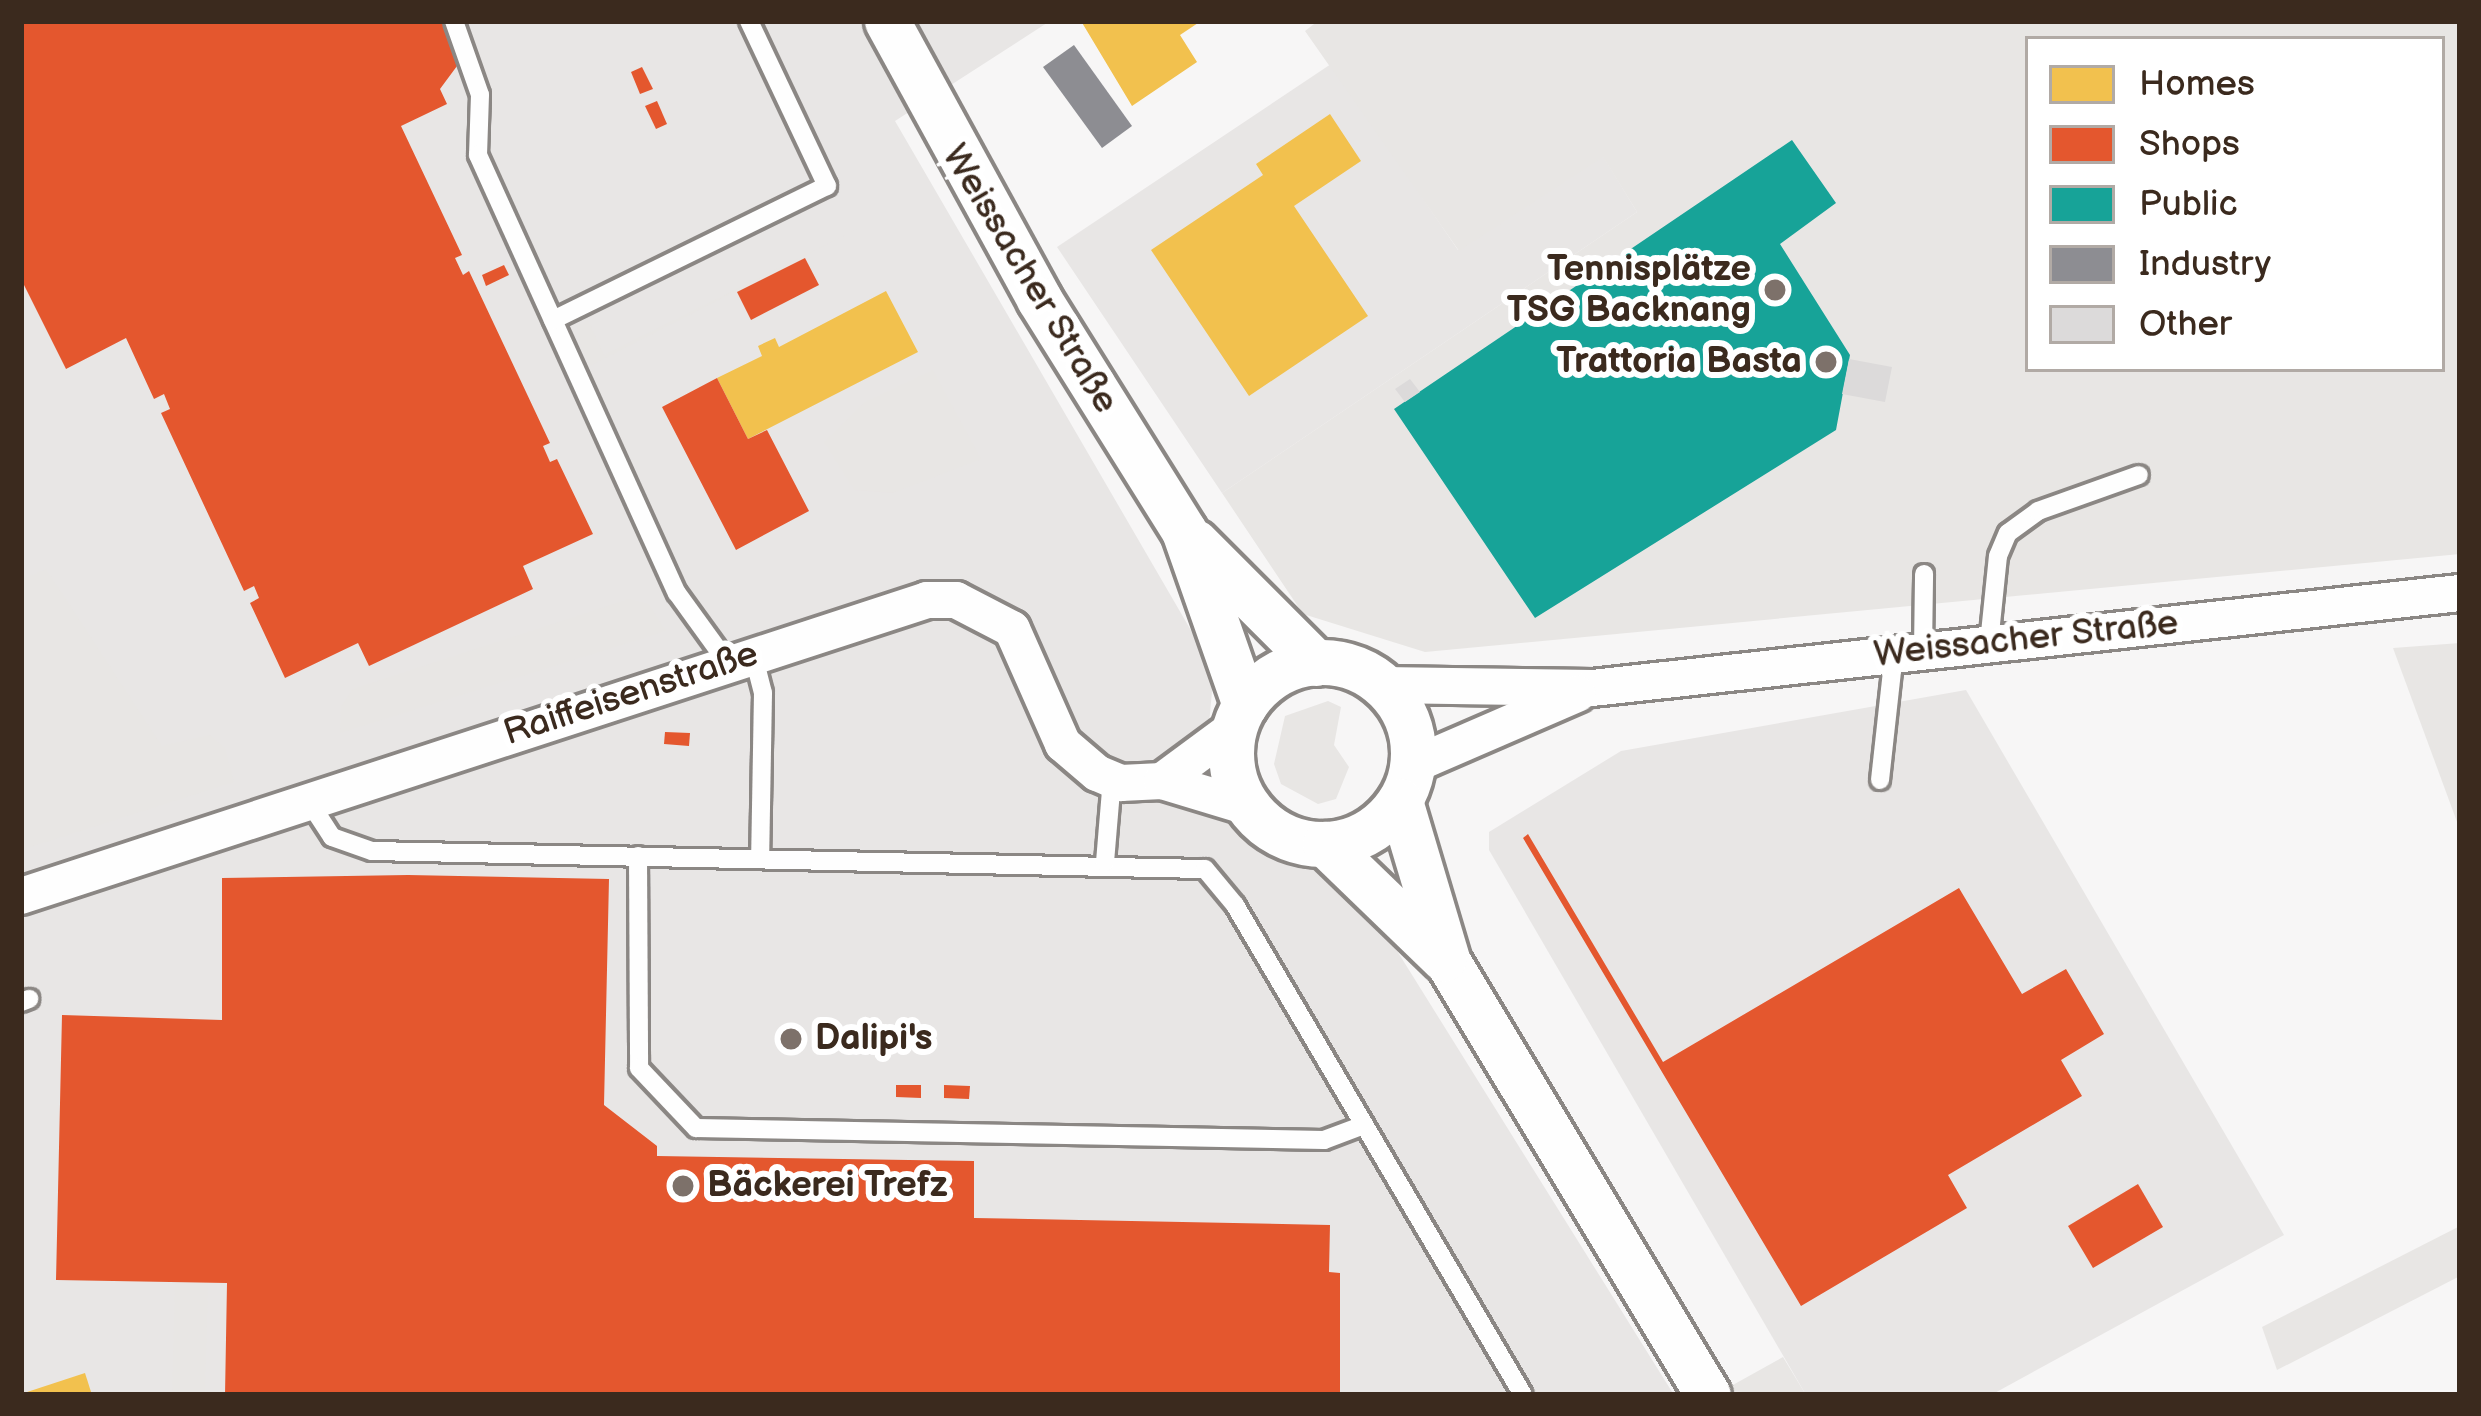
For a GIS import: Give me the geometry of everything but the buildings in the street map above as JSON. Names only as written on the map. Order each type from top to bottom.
[{"type":"street","name":"Weissacher Straße","points":[[886,21],[1039,299],[1184,531],[1316,663],[1352,667],[1383,686],[1592,688],[2460,593]]},
{"type":"street","name":"Weissacher Straße","points":[[1184,531],[1240,716],[1233,774],[1248,807]]},
{"type":"street","name":"Raiffeisenstraße","points":[[21,896],[927,600],[956,600],[1012,629],[1063,744],[1112,779]]},
{"type":"street","points":[[1162,781],[1240,716],[1281,672],[1316,663]]},
{"type":"street","points":[[1383,686],[1410,727],[1407,783],[1448,962]]},
{"type":"street","name":"Weissacher Straße","points":[[1325,844],[1369,832],[1407,783],[1592,688]]},
{"type":"street","points":[[1112,779],[1162,781],[1248,807],[1288,838],[1325,844],[1448,962],[1708,1395]]},
{"type":"lane","points":[[454,21],[480,95],[478,155],[677,593],[740,658],[763,693],[760,858]]},
{"type":"lane","points":[[553,320],[826,186],[749,21]]},
{"type":"lane","points":[[1989,643],[1995,573],[2008,533],[2038,511],[2139,475]]},
{"type":"lane","points":[[1880,780],[1924,574]]},
{"type":"lane","points":[[1105,862],[1112,779]]},
{"type":"lane","points":[[308,800],[332,837],[372,851],[1192,865],[1216,878],[1523,1395]]},
{"type":"lane","points":[[638,856],[639,1068],[696,1128],[1324,1140],[1364,1125]]},
{"type":"shaded area","points":[[21,21],[1050,21],[895,121],[1214,670],[1208,735],[1239,813],[1299,859],[1356,885],[1674,1395],[21,1395]]},
{"type":"shaded area","name":"Tennisplätze TSG Backnang","points":[[1318,21],[2460,21],[2460,554],[1425,652],[1303,614],[1222,493],[1637,212],[1603,157],[1459,251],[1305,31]]},
{"type":"shaded area","points":[[1331,64],[1458,250],[1603,156],[1637,212],[1222,493],[1057,247]]},
{"type":"shaded area","points":[[859,228],[590,366],[577,327],[588,320],[604,355]]},
{"type":"shaded area","points":[[933,370],[981,459],[893,493],[854,490],[824,442],[865,402]]},
{"type":"shaded area","points":[[46,569],[162,746],[210,735],[225,748],[234,782],[21,850],[21,580]]},
{"type":"shaded area","points":[[629,599],[649,604],[666,631],[340,733],[341,707],[353,689]]},
{"type":"shaded area","points":[[2460,643],[2460,830],[2393,648]]},
{"type":"shaded area","points":[[1966,690],[2284,1235],[1991,1395],[1806,1395],[1489,850],[1489,832],[1621,751]]},
{"type":"shaded area","points":[[1328,701],[1341,707],[1334,745],[1349,767],[1336,799],[1318,804],[1281,784],[1274,764],[1285,716]]},
{"type":"shaded area","points":[[2460,1226],[2460,1276],[2277,1370],[2262,1327]]},
{"type":"shaded area","points":[[175,1282],[208,1283],[205,1395],[172,1395]]},
{"type":"shaded area","points":[[1783,1357],[1806,1395],[1722,1391]]},
{"type":"place","name":"Tennisplätze TSG Backnang","points":[[1775,290]]},
{"type":"place","name":"Trattoria Basta","points":[[1826,362]]},
{"type":"place","name":"Dalipi's","points":[[791,1039]]},
{"type":"place","name":"Bäckerei Trefz","points":[[683,1186]]}]
